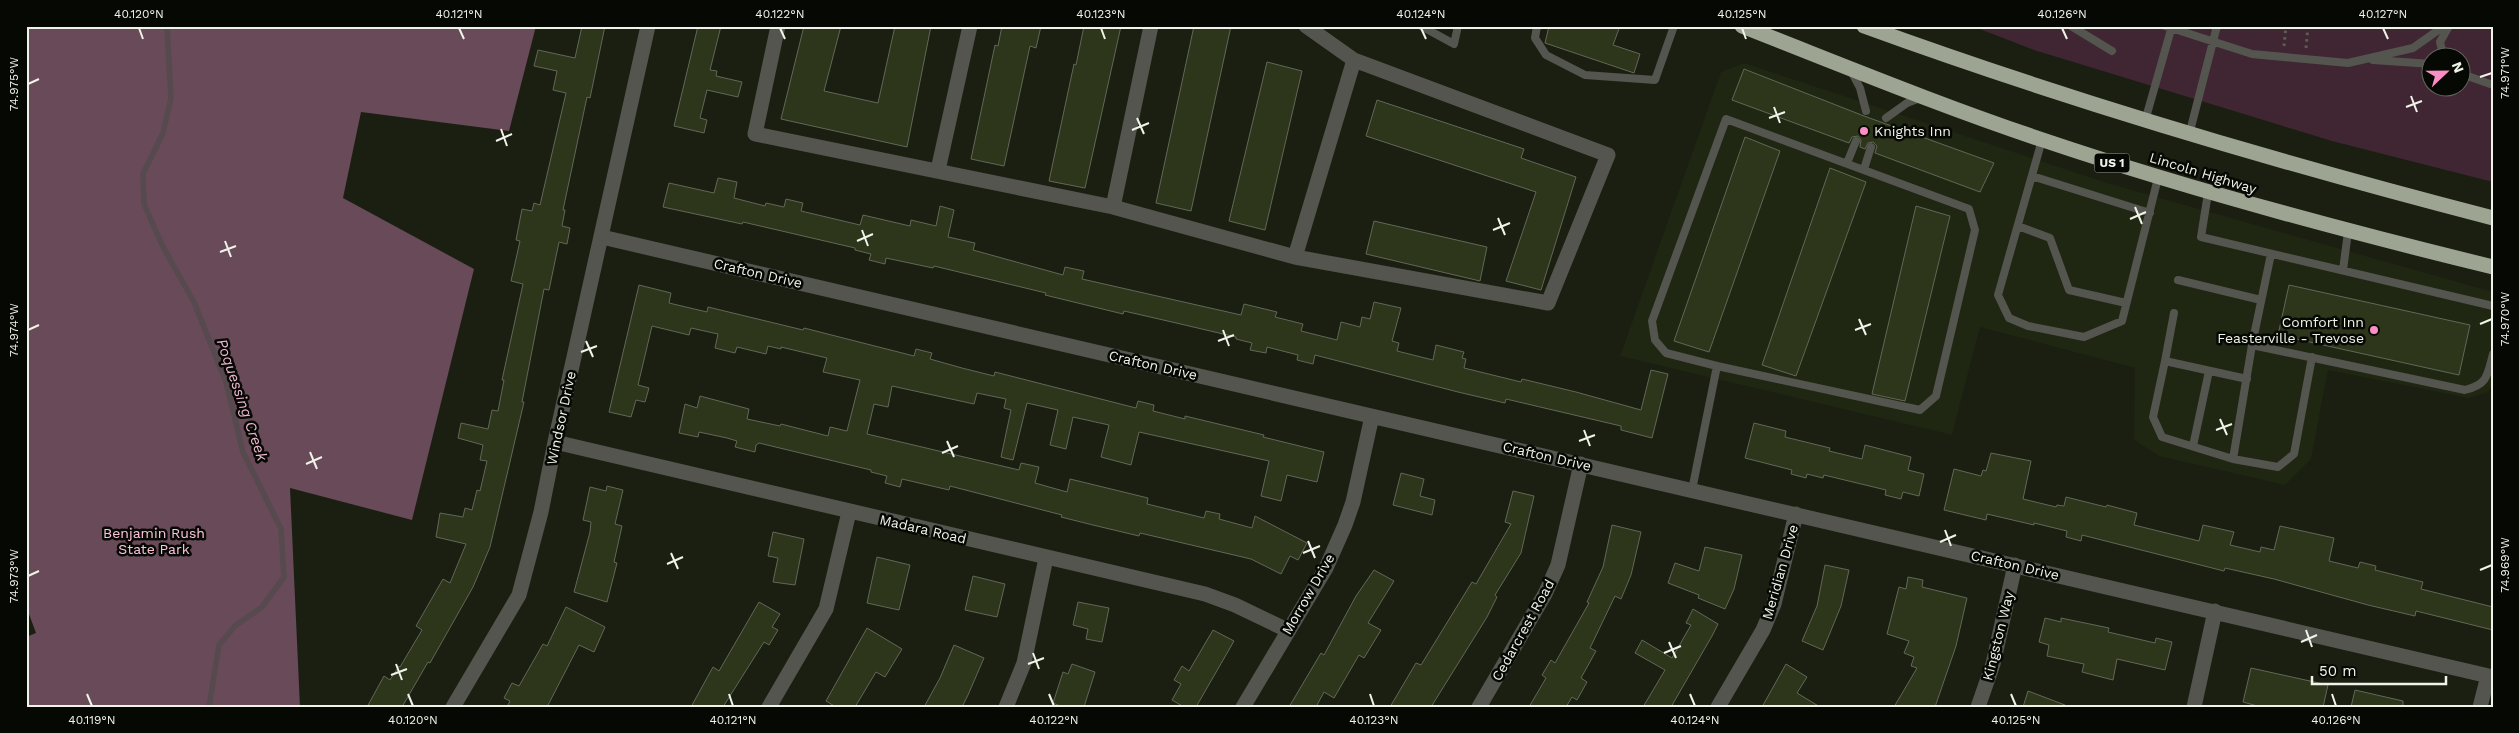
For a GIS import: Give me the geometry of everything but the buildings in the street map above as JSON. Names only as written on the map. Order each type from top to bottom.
[{"type":"highway","name":"Lincoln Highway","points":[[1742,26],[1923,97],[2042,140],[2158,178],[2348,232],[2493,267]]},
{"type":"highway","points":[[1864,26],[2040,89],[2189,134],[2493,218]]},
{"type":"street","name":"Windsor Drive","points":[[453,707],[519,595],[541,512],[648,26]]},
{"type":"street","points":[[778,26],[755,134],[1113,207],[1295,258],[1548,303],[1608,155],[1354,60],[1316,29]]},
{"type":"street","points":[[938,170],[970,26]]},
{"type":"street","points":[[1113,207],[1151,26]]},
{"type":"street","points":[[1295,258],[1354,60]]},
{"type":"street","name":"Crafton Drive","points":[[602,237],[2490,676]]},
{"type":"street","name":"Morrow Drive","points":[[1242,707],[1326,568],[1353,502],[1372,416]]},
{"type":"street","name":"Madara Road","points":[[555,442],[1205,594],[1235,605],[1287,630]]},
{"type":"street","name":"Cedarcrest Road","points":[[1480,707],[1545,594],[1558,565],[1581,464]]},
{"type":"street","points":[[769,707],[826,609],[849,512]]},
{"type":"street","name":"Meridian Drive","points":[[1718,707],[1763,630],[1774,604],[1796,514]]},
{"type":"street","points":[[1006,707],[1024,663],[1046,558]]},
{"type":"street","name":"Kingston Way","points":[[1978,707],[1993,664],[2014,565]]},
{"type":"street","points":[[2194,707],[2215,611]]},
{"type":"street","points":[[2480,707],[2490,676]]},
{"type":"lane","points":[[1421,26],[1454,44],[1458,26]]},
{"type":"lane","points":[[1537,26],[1535,38],[1546,55],[1585,75],[1655,80],[1674,26]]},
{"type":"lane","points":[[2072,26],[2112,51]]},
{"type":"lane","points":[[2189,134],[2217,26]]},
{"type":"lane","points":[[2145,121],[2170,27],[2252,54],[2348,63],[2413,48],[2444,26]]},
{"type":"lane","points":[[2442,48],[2440,42],[2449,26]]},
{"type":"lane","points":[[2363,59],[2422,63]]},
{"type":"lane","points":[[1849,68],[1860,88],[1866,111]]},
{"type":"lane","points":[[2472,78],[2493,85]]},
{"type":"lane","points":[[1886,118],[1907,102],[1923,97]]},
{"type":"lane","points":[[1726,119],[1847,163],[1969,209],[1975,230],[1936,396],[1920,410],[1666,353],[1655,340],[1652,321],[1726,119]]},
{"type":"lane","points":[[2042,140],[1998,295],[2008,318],[2028,326],[2084,337],[2122,321],[2158,178]]},
{"type":"lane","points":[[1847,163],[1856,141]]},
{"type":"lane","points":[[1864,169],[1871,147]]},
{"type":"lane","points":[[2032,176],[2150,213]]},
{"type":"lane","points":[[2208,193],[2201,237],[2493,306]]},
{"type":"lane","points":[[2018,226],[2050,238],[2070,290],[2126,303]]},
{"type":"lane","points":[[2343,270],[2348,232]]},
{"type":"lane","points":[[2233,459],[2252,345],[2271,254]]},
{"type":"lane","points":[[2178,280],[2261,300]]},
{"type":"lane","points":[[2174,313],[2153,417],[2162,437],[2233,459],[2278,466],[2294,454],[2312,357]]},
{"type":"lane","points":[[2252,345],[2465,390],[2480,386],[2487,377],[2493,354]]},
{"type":"lane","points":[[2165,361],[2246,379]]},
{"type":"lane","points":[[1692,490],[1718,366]]},
{"type":"lane","points":[[2193,446],[2209,371]]},
{"type":"path","points":[[2282,56],[2286,26]]},
{"type":"path","points":[[2306,59],[2308,26]]},
{"type":"shaded area","points":[[1972,26],[2493,26],[2493,182],[2332,141],[2034,50]]},
{"type":"shaded area","points":[[1744,63],[2107,183],[2493,292],[2493,384],[2488,392],[2469,398],[2328,370],[2311,459],[2285,485],[2159,456],[2134,440],[2135,368],[1980,327],[1952,435],[1620,356],[1721,72]]},
{"type":"green space","name":"Benjamin Rush State Park","points":[[26,26],[536,26],[509,131],[361,112],[343,198],[474,269],[412,520],[290,488],[300,707],[26,707],[26,637],[36,633],[26,606]]},
{"type":"waterway","name":"Poquessing Creek","points":[[167,26],[171,98],[163,133],[143,174],[144,204],[163,247],[194,302],[226,382],[243,452],[281,529],[284,577],[262,607],[235,626],[219,645],[209,707]]},
{"type":"place","name":"Knights Inn","points":[[1864,131]]},
{"type":"place","name":"Comfort Inn Feasterville - Trevose","points":[[2374,330]]}]
